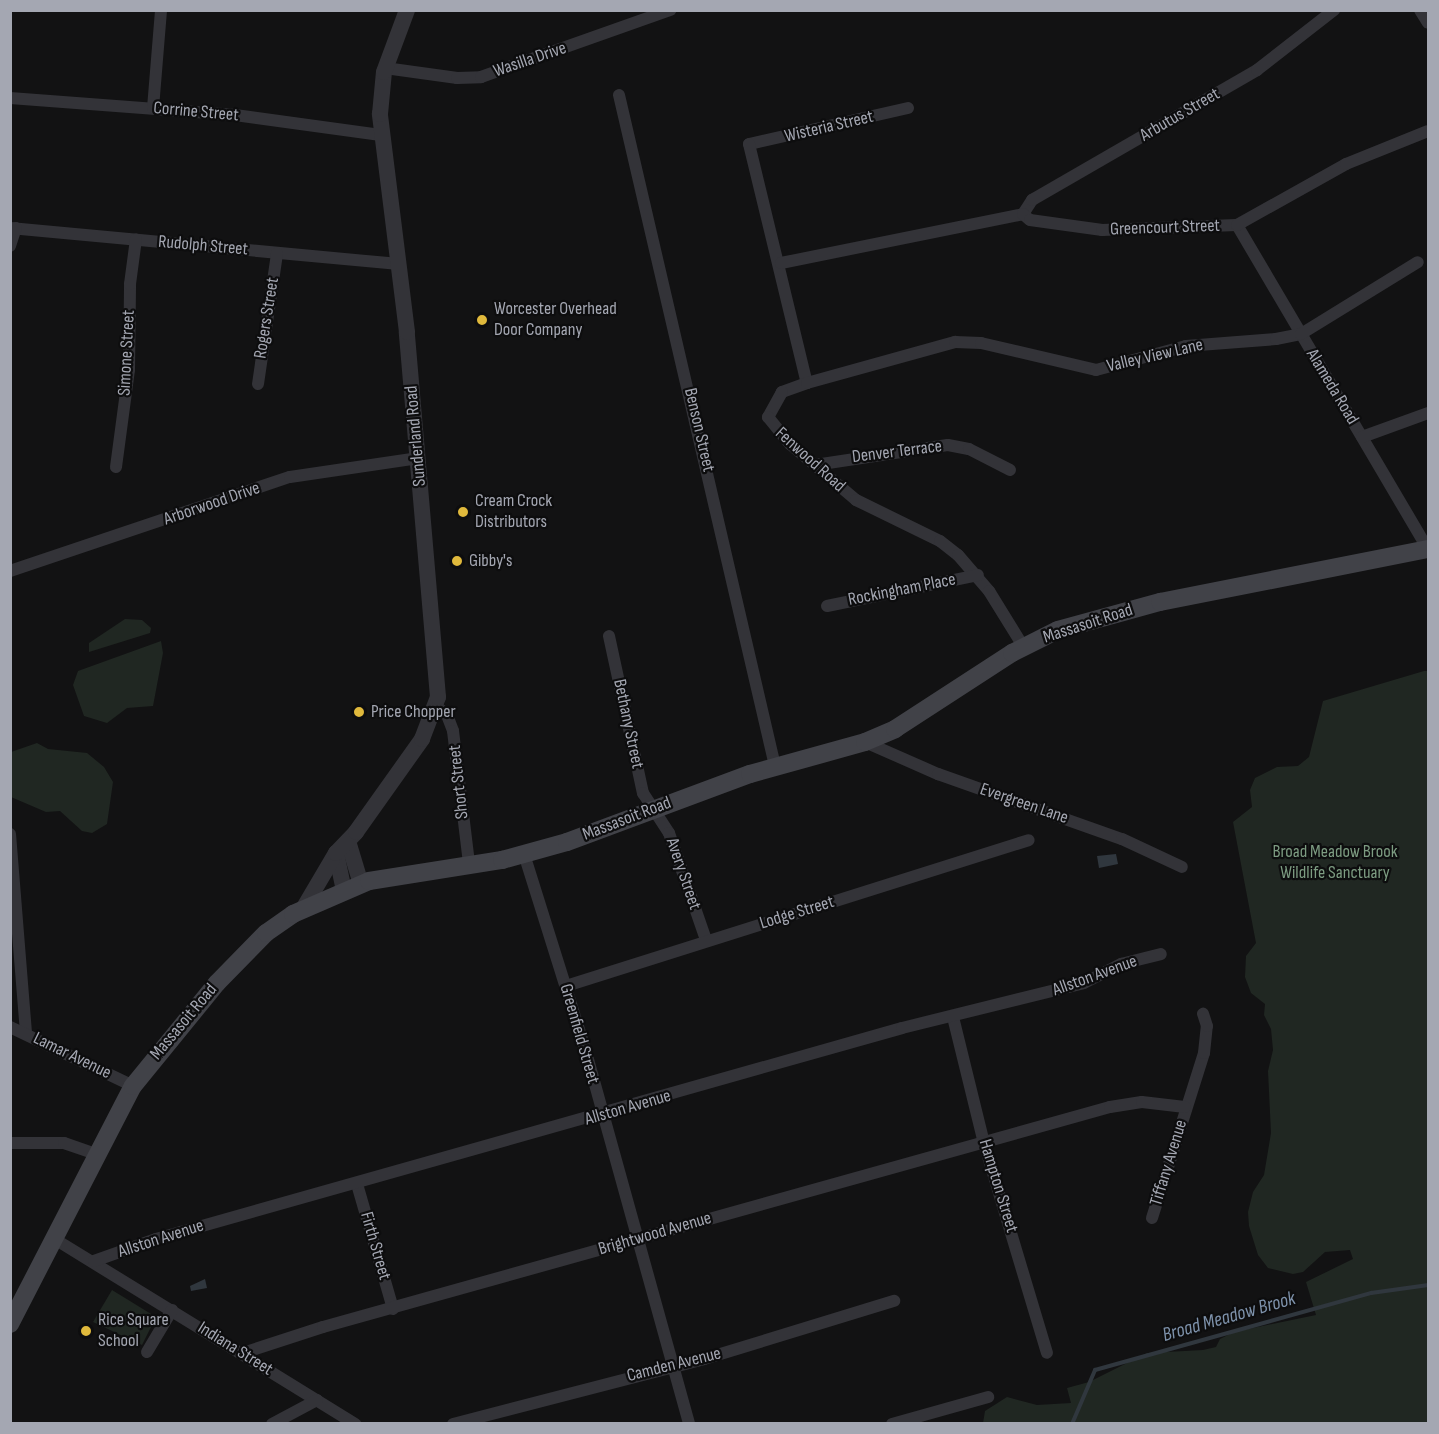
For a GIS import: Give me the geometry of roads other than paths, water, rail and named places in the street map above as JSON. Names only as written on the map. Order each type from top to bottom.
[{"type":"main road","name":"Massasoit Road","points":[[10,1324],[133,1086],[231,968],[268,931],[303,909],[352,887],[524,854],[775,766],[864,742],[895,729],[1023,646],[1058,630],[1160,602],[1428,549]]},
{"type":"street","points":[[153,108],[161,10]]},
{"type":"street","name":"Wasilla Drive","points":[[385,68],[457,78],[481,76],[670,10]]},
{"type":"street","name":"Arbutus Street","points":[[1023,214],[1032,200],[1257,70],[1334,10]]},
{"type":"street","points":[[1420,10],[1428,23]]},
{"type":"street","name":"Sunderland Road","points":[[303,909],[336,853],[348,841],[413,753],[436,706],[438,663],[419,458],[381,135],[385,68],[406,11]]},
{"type":"street","name":"Benson Street","points":[[619,94],[775,766]]},
{"type":"street","name":"Corrine Street","points":[[10,98],[153,108],[381,135]]},
{"type":"street","name":"Wisteria Street","points":[[781,263],[749,144],[908,108]]},
{"type":"street","name":"Greencourt Street","points":[[781,263],[1023,214],[1030,220],[1102,230],[1236,225],[1347,164],[1428,131]]},
{"type":"street","name":"Alameda Road","points":[[1236,225],[1428,549]]},
{"type":"street","points":[[10,246],[13,228]]},
{"type":"street","name":"Rudolph Street","points":[[13,228],[396,264]]},
{"type":"street","name":"Simone Street","points":[[116,467],[129,370],[130,284],[136,239]]},
{"type":"street","name":"Rogers Street","points":[[258,384],[277,253]]},
{"type":"street","name":"Valley View Lane","points":[[807,383],[955,342],[981,343],[1096,370],[1186,346],[1301,334],[1418,262]]},
{"type":"street","points":[[781,263],[807,383]]},
{"type":"street","name":"Fenwood Road","points":[[807,383],[782,392],[768,417],[780,435],[865,506],[950,547],[978,575],[1023,646]]},
{"type":"street","points":[[1362,437],[1428,413]]},
{"type":"street","name":"Denver Terrace","points":[[815,465],[948,445],[977,452],[1010,470]]},
{"type":"street","name":"Arborwood Drive","points":[[11,571],[290,477],[419,458]]},
{"type":"street","points":[[10,580],[11,571]]},
{"type":"street","name":"Rockingham Place","points":[[826,606],[978,575]]},
{"type":"street","name":"Bethany Street","points":[[609,636],[643,793],[654,809]]},
{"type":"street","name":"Short Street","points":[[436,706],[447,715],[453,731],[469,864]]},
{"type":"street","name":"Evergreen Lane","points":[[864,742],[938,774],[1122,839],[1182,867]]},
{"type":"street","name":"Avery Street","points":[[654,809],[669,833],[706,940]]},
{"type":"street","points":[[10,834],[26,1033]]},
{"type":"street","name":"Lodge Street","points":[[566,986],[1028,840]]},
{"type":"street","points":[[348,841],[352,887]]},
{"type":"street","points":[[336,853],[352,887]]},
{"type":"street","name":"Greenfield Street","points":[[524,854],[566,986],[689,1424]]},
{"type":"street","name":"Allston Avenue","points":[[94,1261],[156,1239],[602,1115],[902,1028],[1084,983],[1121,964],[1161,954]]},
{"type":"street","name":"Tiffany Avenue","points":[[1152,1218],[1185,1107],[1204,1053],[1207,1026],[1203,1014]]},
{"type":"street","name":"Hampton Street","points":[[953,1017],[984,1143],[1047,1353]]},
{"type":"street","name":"Lamar Avenue","points":[[10,1027],[133,1086]]},
{"type":"street","name":"Tiffany Avenue","points":[[1067,1119],[1128,1103],[1185,1107]]},
{"type":"street","name":"Brightwood Avenue","points":[[243,1353],[637,1239],[1067,1119]]},
{"type":"street","points":[[10,1143],[64,1143],[96,1154]]},
{"type":"street","name":"Firth Street","points":[[357,1184],[393,1309]]},
{"type":"street","name":"Indiana Street","points":[[53,1238],[94,1261],[355,1424]]},
{"type":"street","name":"Camden Avenue","points":[[453,1424],[674,1367],[894,1301]]},
{"type":"street","points":[[147,1352],[172,1310]]},
{"type":"street","points":[[892,1424],[988,1397]]},
{"type":"street","points":[[272,1424],[317,1400]]},
{"type":"waterway","name":"Broad Meadow Brook","points":[[1072,1424],[1095,1370],[1371,1293],[1428,1285]]},
{"type":"place","name":"Worcester Overhead Door Company","points":[[482,320]]},
{"type":"place","name":"Cream Crock Distributors","points":[[463,512]]},
{"type":"place","name":"Gibby's","points":[[457,561]]},
{"type":"place","name":"Price Chopper","points":[[359,712]]},
{"type":"place","name":"Rice Square School","points":[[86,1331]]},
{"type":"park label","name":"Broad Meadow Brook Wildlife Sanctuary","points":[[1335,863]]}]
